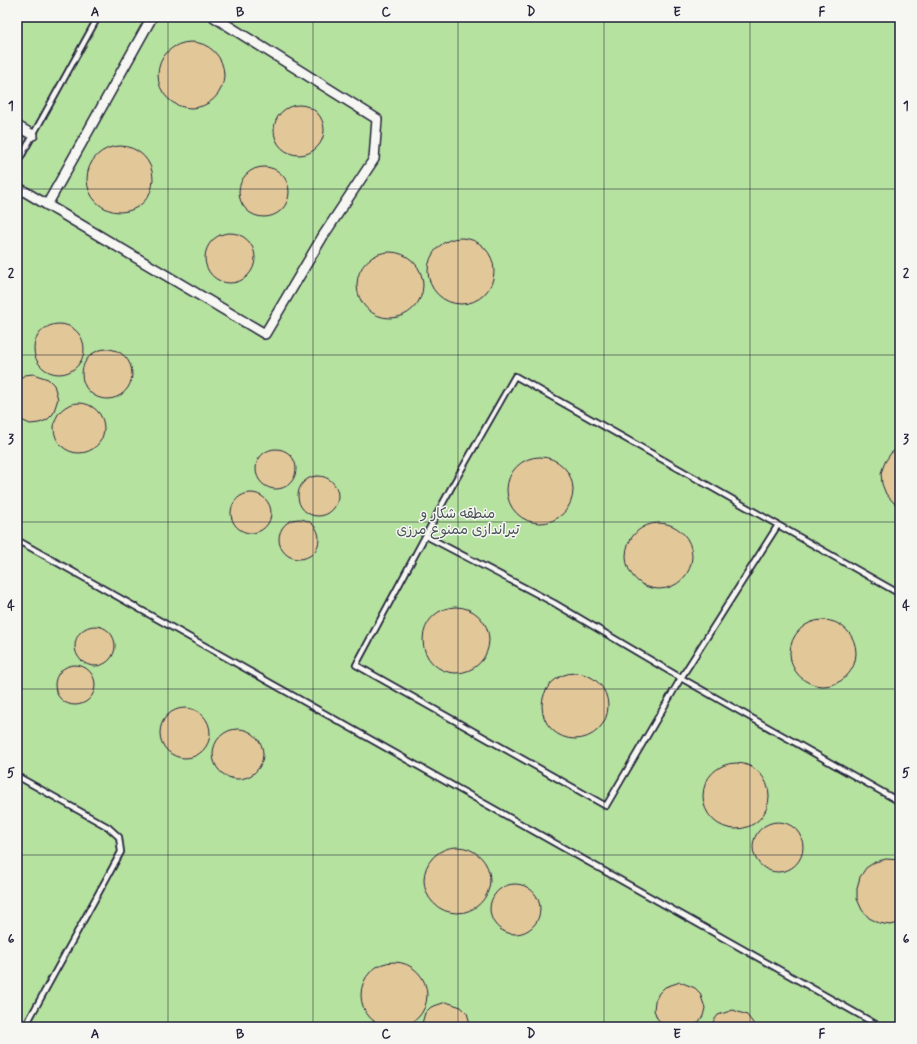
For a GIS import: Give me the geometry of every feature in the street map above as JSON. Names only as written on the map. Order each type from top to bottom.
[{"type":"street","points":[[46,205],[152,17]]},
{"type":"street","points":[[17,187],[265,334],[323,236],[374,159],[377,119],[214,17]]},
{"type":"street","points":[[17,126],[33,135]]},
{"type":"lane","points":[[17,164],[98,17]]},
{"type":"lane","points":[[778,525],[681,678],[606,806],[356,665],[451,488],[516,376],[900,594]]},
{"type":"lane","points":[[426,536],[554,603],[681,678],[900,802]]},
{"type":"lane","points":[[17,540],[882,1027]]},
{"type":"lane","points":[[17,776],[108,827],[118,837],[121,852],[25,1027]]},
{"type":"green space","name":"منطقه شکار و تیراندازی ممنوع مرزی","points":[[17,17],[900,17],[900,1027],[17,1027]]},
{"type":"building","points":[[191,42],[204,44],[219,57],[222,62],[224,75],[222,88],[209,103],[204,106],[191,108],[178,106],[163,93],[160,88],[158,75],[160,62],[173,47],[178,44]]},
{"type":"building","points":[[299,105],[309,107],[317,112],[322,120],[324,130],[322,140],[317,148],[309,153],[299,155],[289,153],[281,148],[276,140],[274,130],[276,120],[281,112],[289,107]]},
{"type":"building","points":[[120,146],[133,148],[143,156],[151,166],[153,179],[151,192],[143,202],[133,210],[120,212],[107,210],[97,202],[89,192],[87,179],[89,166],[97,156],[107,148]]},
{"type":"building","points":[[264,167],[274,169],[282,174],[287,182],[289,192],[287,202],[282,210],[274,215],[264,217],[254,215],[246,210],[241,202],[239,192],[241,182],[246,174],[254,169]]},
{"type":"building","points":[[230,233],[240,235],[248,240],[253,248],[255,258],[253,268],[248,276],[240,281],[230,283],[220,281],[212,276],[207,268],[205,258],[207,248],[212,240],[220,235]]},
{"type":"building","points":[[461,238],[474,240],[489,253],[492,258],[494,271],[492,284],[479,299],[474,302],[461,304],[448,302],[433,289],[430,284],[428,271],[430,258],[443,243],[448,240]]},
{"type":"building","points":[[390,252],[403,254],[418,267],[421,272],[423,285],[421,298],[408,313],[403,316],[390,318],[377,316],[362,303],[359,298],[357,285],[359,272],[372,257],[377,254]]},
{"type":"building","points":[[59,324],[69,326],[77,331],[82,339],[84,349],[82,359],[77,367],[69,372],[59,374],[49,372],[41,367],[36,359],[34,349],[36,339],[41,331],[49,326]]},
{"type":"building","points":[[107,349],[117,351],[125,356],[130,364],[132,374],[130,384],[125,392],[117,397],[107,399],[97,397],[89,392],[84,384],[82,374],[84,364],[89,356],[97,351]]},
{"type":"building","points":[[33,374],[48,379],[54,385],[58,399],[53,414],[47,420],[30,424],[17,418],[17,380],[25,375]]},
{"type":"building","points":[[79,403],[89,405],[97,410],[102,418],[104,428],[102,438],[97,446],[89,451],[79,453],[69,451],[61,446],[56,438],[54,428],[56,418],[61,410],[69,405]]},
{"type":"building","points":[[900,447],[900,506],[894,503],[886,494],[882,484],[881,473],[885,462],[891,453]]},
{"type":"building","points":[[276,449],[287,452],[293,458],[296,469],[293,480],[287,486],[276,489],[265,486],[259,480],[256,469],[259,458],[265,452]]},
{"type":"building","points":[[540,457],[553,459],[568,472],[571,477],[573,490],[571,503],[558,518],[553,521],[540,523],[527,521],[512,508],[509,503],[507,490],[509,477],[522,462],[527,459]]},
{"type":"building","points":[[318,476],[329,479],[335,485],[338,496],[335,507],[329,513],[318,516],[307,513],[301,507],[298,496],[301,485],[307,479]]},
{"type":"building","points":[[251,493],[262,496],[268,502],[271,513],[268,524],[262,530],[251,533],[240,530],[234,524],[231,513],[234,502],[240,496]]},
{"type":"building","points":[[299,519],[310,522],[316,528],[319,539],[316,550],[310,556],[299,559],[288,556],[282,550],[279,539],[282,528],[288,522]]},
{"type":"building","points":[[659,523],[672,525],[687,538],[690,543],[692,556],[690,569],[677,584],[672,587],[659,589],[646,587],[631,574],[628,569],[626,556],[628,543],[641,528],[646,525]]},
{"type":"building","points":[[456,607],[469,609],[484,622],[487,627],[489,640],[487,653],[474,668],[469,671],[456,673],[443,671],[428,658],[425,653],[423,640],[425,627],[438,612],[443,609]]},
{"type":"building","points":[[823,620],[836,622],[851,635],[854,640],[856,653],[854,666],[841,681],[836,684],[823,686],[810,684],[795,671],[792,666],[790,653],[792,640],[805,625],[810,622]]},
{"type":"building","points":[[95,626],[106,629],[112,635],[115,646],[112,657],[106,663],[95,666],[84,663],[78,657],[75,646],[78,635],[84,629]]},
{"type":"building","points":[[75,665],[86,668],[92,674],[95,685],[92,696],[86,702],[75,705],[64,702],[58,696],[55,685],[58,674],[64,668]]},
{"type":"building","points":[[575,673],[588,675],[603,688],[606,693],[608,706],[606,719],[593,734],[588,737],[575,739],[562,737],[547,724],[544,719],[542,706],[544,693],[557,678],[562,675]]},
{"type":"building","points":[[185,708],[195,710],[203,715],[208,723],[210,733],[208,743],[203,751],[195,756],[185,758],[175,756],[167,751],[162,743],[160,733],[162,723],[167,715],[175,710]]},
{"type":"building","points":[[238,729],[248,731],[256,736],[261,744],[263,754],[261,764],[256,772],[248,777],[238,779],[228,777],[220,772],[215,764],[213,754],[215,744],[220,736],[228,731]]},
{"type":"building","points":[[736,763],[749,765],[764,778],[767,783],[769,796],[767,809],[754,824],[749,827],[736,829],[723,827],[708,814],[705,809],[703,796],[705,783],[718,768],[723,765]]},
{"type":"building","points":[[778,822],[788,824],[796,829],[801,837],[803,847],[801,857],[796,865],[788,870],[778,872],[768,870],[760,865],[755,857],[753,847],[755,837],[760,829],[768,824]]},
{"type":"building","points":[[457,847],[470,849],[485,862],[488,867],[490,880],[488,893],[475,908],[470,911],[457,913],[444,911],[429,898],[426,893],[424,880],[426,867],[439,852],[444,849]]},
{"type":"building","points":[[886,859],[900,860],[900,923],[890,925],[879,923],[869,918],[862,910],[857,899],[857,888],[860,877],[866,868],[875,862]]},
{"type":"building","points":[[515,884],[525,886],[533,891],[538,899],[540,909],[538,919],[533,927],[525,932],[515,934],[505,932],[497,927],[492,919],[490,909],[492,899],[497,891],[505,886]]},
{"type":"building","points":[[394,962],[407,964],[422,977],[425,982],[427,995],[425,1008],[412,1023],[407,1026],[394,1028],[381,1026],[366,1013],[363,1008],[361,995],[363,982],[376,967],[381,964]]},
{"type":"building","points":[[680,982],[695,988],[700,993],[705,1008],[703,1016],[695,1027],[664,1027],[657,1018],[654,1010],[655,1001],[659,993],[665,987]]},
{"type":"building","points":[[446,1002],[461,1007],[467,1013],[471,1027],[421,1027],[425,1013],[431,1007]]},
{"type":"building","points":[[733,1010],[747,1015],[756,1027],[709,1027],[718,1015]]}]
